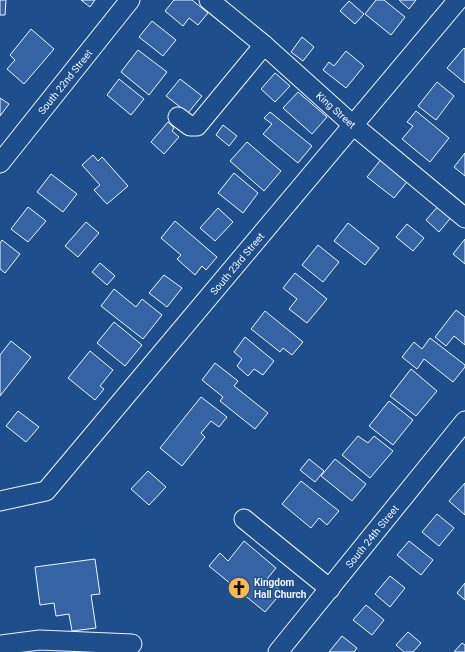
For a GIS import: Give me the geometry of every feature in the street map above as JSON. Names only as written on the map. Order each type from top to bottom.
[{"type":"street","name":"South 22nd Street","points":[[0,163],[130,0]]},
{"type":"street","name":"King Street","points":[[209,0],[264,45],[353,125],[465,218]]},
{"type":"street","name":"South 23rd Street","points":[[0,501],[46,491],[458,0]]},
{"type":"street","points":[[178,117],[190,126],[197,126],[264,45]]},
{"type":"street","name":"South 24th Street","points":[[278,652],[465,421]]},
{"type":"street","points":[[244,519],[330,588]]},
{"type":"street","points":[[0,645],[40,640],[132,644]]},
{"type":"building","points":[[0,0],[6,0],[5,15],[0,15]]},
{"type":"building","points":[[81,0],[95,0],[90,7]]},
{"type":"building","points":[[174,0],[192,0],[208,13],[198,25],[189,18],[183,26],[165,11]]},
{"type":"building","points":[[376,0],[384,0],[405,17],[391,35],[365,14]]},
{"type":"building","points":[[399,0],[416,0],[409,9]]},
{"type":"building","points":[[349,1],[364,14],[355,24],[340,11]]},
{"type":"building","points":[[152,21],[176,40],[163,56],[139,37]]},
{"type":"building","points":[[31,29],[54,49],[24,84],[7,69],[15,60],[10,55]]},
{"type":"building","points":[[302,37],[314,47],[303,61],[291,52]]},
{"type":"building","points":[[464,48],[465,49],[465,83],[447,68]]},
{"type":"building","points":[[138,50],[167,72],[149,95],[121,72]]},
{"type":"building","points":[[346,51],[364,66],[346,88],[323,70],[329,62],[334,66]]},
{"type":"building","points":[[275,73],[290,86],[275,102],[261,89]]},
{"type":"building","points":[[119,79],[144,99],[131,115],[107,95]]},
{"type":"building","points":[[180,79],[202,96],[188,113],[166,96]]},
{"type":"building","points":[[437,82],[454,96],[436,120],[418,106]]},
{"type":"building","points":[[298,92],[327,117],[312,134],[283,108]]},
{"type":"building","points":[[0,98],[9,104],[0,116]]},
{"type":"building","points":[[416,111],[449,138],[430,162],[402,139],[413,126],[407,122]]},
{"type":"building","points":[[270,112],[312,146],[298,163],[263,134],[272,124],[264,118]]},
{"type":"building","points":[[168,122],[174,128],[172,131],[179,137],[164,154],[151,142]]},
{"type":"building","points":[[223,125],[237,136],[229,146],[216,135]]},
{"type":"building","points":[[247,142],[281,171],[264,191],[230,161]]},
{"type":"building","points":[[465,153],[465,176],[454,167]]},
{"type":"building","points":[[93,155],[98,161],[102,157],[128,186],[107,204],[94,190],[100,185],[82,165]]},
{"type":"building","points":[[383,157],[410,178],[394,198],[367,177]]},
{"type":"building","points":[[234,173],[258,193],[243,213],[218,193]]},
{"type":"building","points":[[51,174],[77,194],[63,212],[37,192]]},
{"type":"building","points":[[440,204],[453,215],[439,232],[426,220]]},
{"type":"building","points":[[28,207],[46,221],[28,242],[11,229]]},
{"type":"building","points":[[218,208],[233,222],[215,241],[200,228]]},
{"type":"building","points":[[175,221],[217,257],[206,270],[202,266],[195,275],[177,259],[181,255],[161,238]]},
{"type":"building","points":[[86,222],[99,233],[78,257],[65,246]]},
{"type":"building","points":[[348,223],[379,248],[365,265],[334,241]]},
{"type":"building","points":[[407,224],[424,238],[413,251],[396,237]]},
{"type":"building","points":[[465,239],[465,264],[453,254]]},
{"type":"building","points":[[2,240],[20,254],[5,273],[0,269],[0,243]]},
{"type":"building","points":[[318,245],[339,262],[323,282],[302,265]]},
{"type":"building","points":[[100,263],[115,276],[107,285],[92,272]]},
{"type":"building","points":[[295,273],[327,299],[307,323],[289,309],[297,299],[283,288]]},
{"type":"building","points":[[164,275],[182,288],[167,307],[149,293]]},
{"type":"building","points":[[114,289],[136,307],[142,299],[162,315],[143,339],[101,306]]},
{"type":"building","points":[[456,310],[465,317],[465,345],[454,336],[446,346],[435,337]]},
{"type":"building","points":[[265,311],[303,342],[292,355],[283,348],[280,352],[251,329]]},
{"type":"building","points":[[114,322],[142,345],[125,366],[97,343]]},
{"type":"building","points":[[245,337],[274,361],[263,375],[254,369],[248,376],[237,366],[242,359],[234,352]]},
{"type":"building","points":[[430,338],[465,365],[453,382],[424,359],[417,369],[402,357],[414,342],[422,349]]},
{"type":"building","points":[[11,341],[31,357],[0,396],[0,355]]},
{"type":"building","points":[[90,351],[113,370],[100,386],[104,389],[95,400],[68,378]]},
{"type":"building","points":[[215,363],[238,381],[234,386],[268,413],[255,429],[220,401],[223,397],[202,380]]},
{"type":"building","points":[[411,369],[437,391],[416,416],[390,396]]},
{"type":"building","points":[[201,397],[227,417],[219,427],[211,421],[201,433],[205,437],[182,466],[160,448]]},
{"type":"building","points":[[389,401],[413,420],[393,445],[369,426]]},
{"type":"building","points":[[18,411],[39,427],[26,442],[6,426]]},
{"type":"building","points":[[358,436],[368,443],[374,436],[393,451],[370,478],[342,455]]},
{"type":"building","points":[[309,459],[324,471],[315,482],[300,470]]},
{"type":"building","points":[[335,459],[366,484],[352,501],[321,476]]},
{"type":"building","points":[[148,471],[166,487],[149,505],[131,489]]},
{"type":"building","points":[[301,481],[339,511],[327,525],[319,518],[311,528],[282,504]]},
{"type":"building","points":[[465,483],[465,515],[449,501]]},
{"type":"building","points":[[437,514],[454,528],[439,546],[422,532]]},
{"type":"building","points":[[244,541],[276,568],[267,579],[282,592],[265,612],[209,566],[220,553],[228,561]]},
{"type":"building","points":[[409,541],[433,560],[421,575],[397,555]]},
{"type":"building","points":[[95,559],[100,594],[91,595],[96,628],[72,631],[69,614],[56,616],[54,603],[40,605],[35,567]]},
{"type":"building","points":[[390,576],[405,588],[390,607],[375,594]]},
{"type":"building","points":[[465,583],[465,600],[457,593]]},
{"type":"building","points":[[366,605],[384,620],[372,635],[353,620]]},
{"type":"building","points":[[408,632],[421,643],[413,652],[404,652],[396,645]]},
{"type":"building","points":[[342,636],[357,648],[354,652],[329,652]]},
{"type":"building","points":[[462,643],[465,645],[465,652],[454,652]]},
{"type":"place","name":"Kingdom Hall Church","points":[[239,588]]}]
